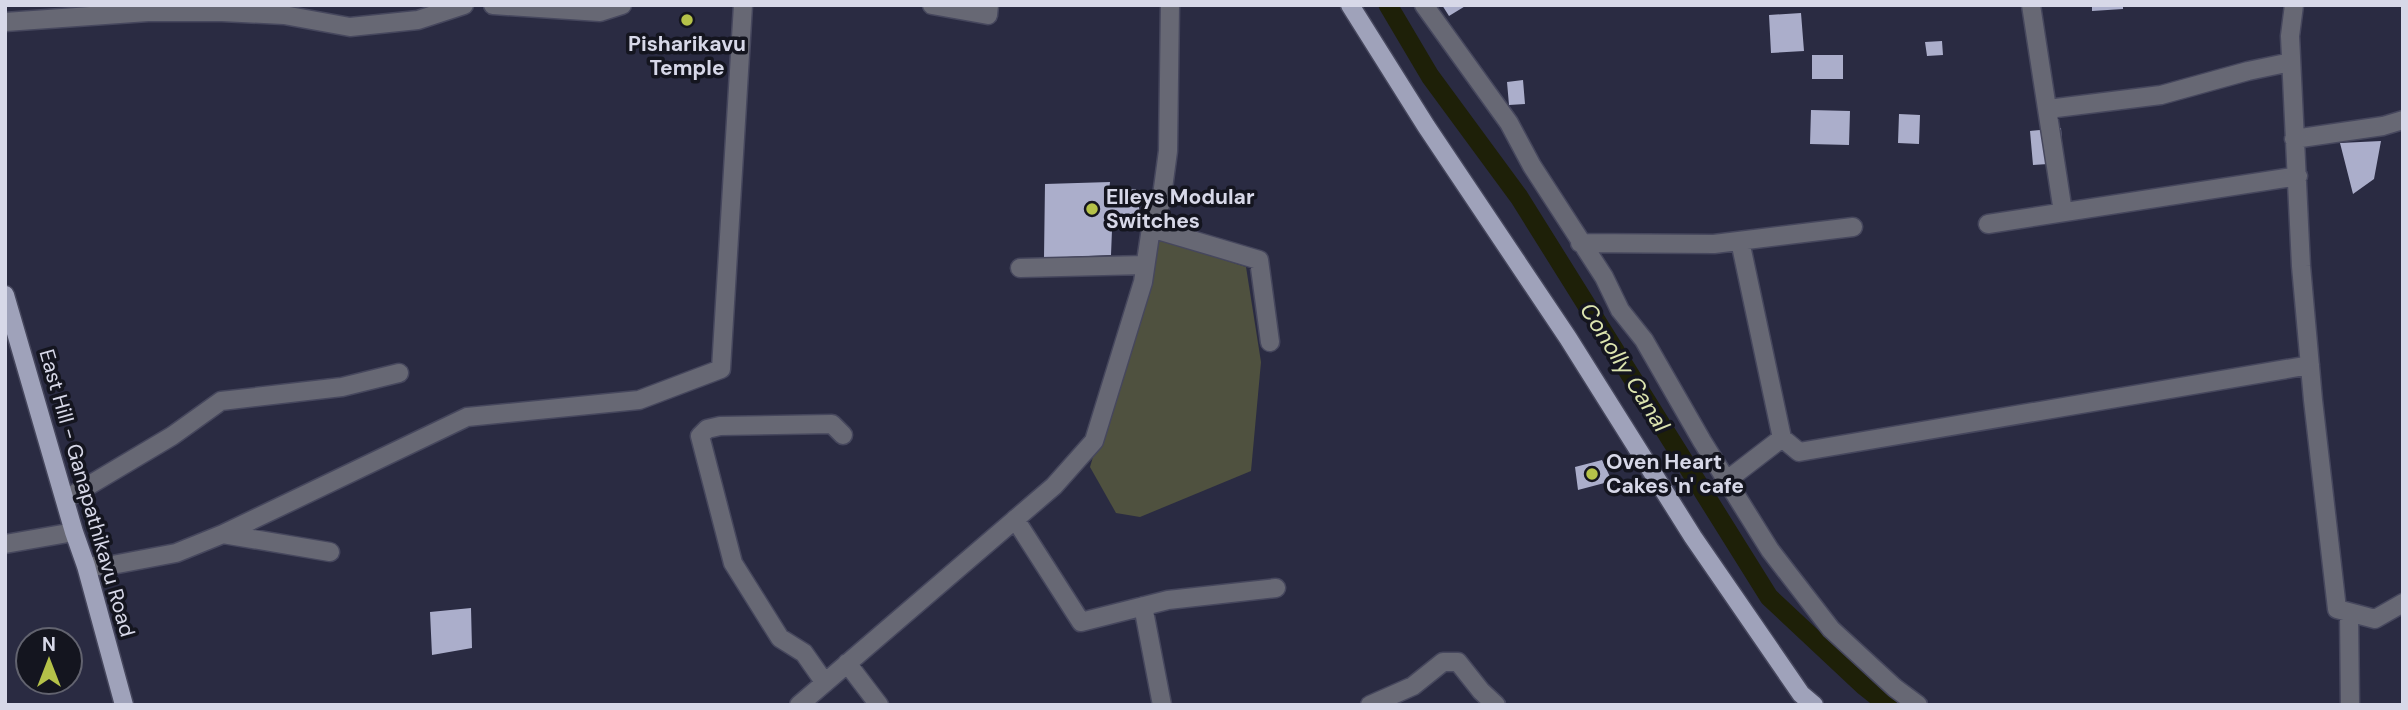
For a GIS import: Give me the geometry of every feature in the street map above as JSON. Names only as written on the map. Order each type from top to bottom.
[{"type":"main road","points":[[1350,5],[1426,126],[1568,338],[1693,537],[1801,694],[1814,705]]},
{"type":"main road","name":"East Hill - Ganapathikavu Road","points":[[5,295],[86,566],[124,705]]},
{"type":"street","points":[[5,22],[136,13],[222,12],[284,15],[350,27],[418,20],[464,5]]},
{"type":"street","points":[[493,5],[600,12],[622,5]]},
{"type":"street","points":[[86,566],[107,566],[176,553],[223,534],[467,418],[639,400],[721,369],[743,5]]},
{"type":"street","points":[[932,5],[988,15],[989,5]]},
{"type":"street","points":[[799,705],[1054,486],[1094,441],[1143,282],[1151,228],[1161,203],[1168,151],[1170,5]]},
{"type":"street","points":[[1424,5],[1509,123],[1532,166],[1604,277],[1620,310],[1644,340],[1726,481],[1770,550],[1831,629],[1895,688],[1918,705]]},
{"type":"street","points":[[2031,5],[2063,212]]},
{"type":"street","points":[[2294,5],[2290,36],[2301,266],[2337,609],[2375,619],[2403,603]]},
{"type":"street","points":[[2048,109],[2161,94],[2291,62]]},
{"type":"street","points":[[2294,139],[2383,126],[2403,120]]},
{"type":"street","points":[[1988,224],[2298,176]]},
{"type":"street","points":[[1580,243],[1714,244],[1853,227]]},
{"type":"street","points":[[1151,228],[1259,260],[1270,342]]},
{"type":"street","points":[[1740,241],[1782,438],[1799,452],[2310,365]]},
{"type":"street","points":[[1020,268],[1145,265]]},
{"type":"street","points":[[66,499],[172,436],[221,401],[342,387],[399,373]]},
{"type":"street","points":[[825,683],[804,653],[779,638],[733,564],[700,436],[707,429],[720,426],[832,424],[844,435]]},
{"type":"street","points":[[1726,481],[1782,438]]},
{"type":"street","points":[[1015,519],[1082,622],[1168,600],[1276,588]]},
{"type":"street","points":[[5,544],[74,532]]},
{"type":"street","points":[[223,534],[331,552]]},
{"type":"street","points":[[1143,606],[1162,705]]},
{"type":"street","points":[[2349,612],[2350,705]]},
{"type":"street","points":[[1370,705],[1413,687],[1443,662],[1458,662],[1480,691],[1496,705]]},
{"type":"street","points":[[847,663],[879,705]]},
{"type":"green space","points":[[1158,239],[1246,267],[1261,362],[1251,471],[1140,517],[1116,513],[1090,467]]},
{"type":"building","points":[[1442,5],[1467,5],[1449,16]]},
{"type":"building","points":[[2092,5],[2123,5],[2123,9],[2092,11]]},
{"type":"building","points":[[1801,13],[1804,51],[1771,53],[1769,15]]},
{"type":"building","points":[[1942,41],[1943,55],[1927,56],[1925,42]]},
{"type":"building","points":[[1812,55],[1843,55],[1843,79],[1812,79]]},
{"type":"building","points":[[1523,80],[1525,104],[1509,105],[1507,82]]},
{"type":"building","points":[[1811,110],[1850,111],[1849,145],[1810,144]]},
{"type":"building","points":[[1899,114],[1920,115],[1919,144],[1898,143]]},
{"type":"building","points":[[2061,128],[2063,163],[2033,165],[2030,131]]},
{"type":"building","points":[[2381,141],[2374,179],[2353,194],[2340,143]]},
{"type":"building","name":"Elleys Modular Switches","points":[[1110,182],[1109,191],[1136,189],[1142,226],[1112,230],[1111,255],[1044,258],[1045,184]]},
{"type":"building","name":"Oven Heart Cakes 'n' cafe","points":[[1602,460],[1612,481],[1578,490],[1575,467]]},
{"type":"building","points":[[471,608],[472,648],[432,655],[430,612]]},
{"type":"waterway","name":"Conolly Canal","points":[[1388,5],[1430,76],[1519,197],[1769,597],[1888,705]]},
{"type":"place","name":"Pisharikavu Temple","points":[[687,20]]},
{"type":"place","name":"Elleys Modular Switches","points":[[1092,209]]},
{"type":"place","name":"Oven Heart Cakes 'n' cafe","points":[[1592,474]]}]
